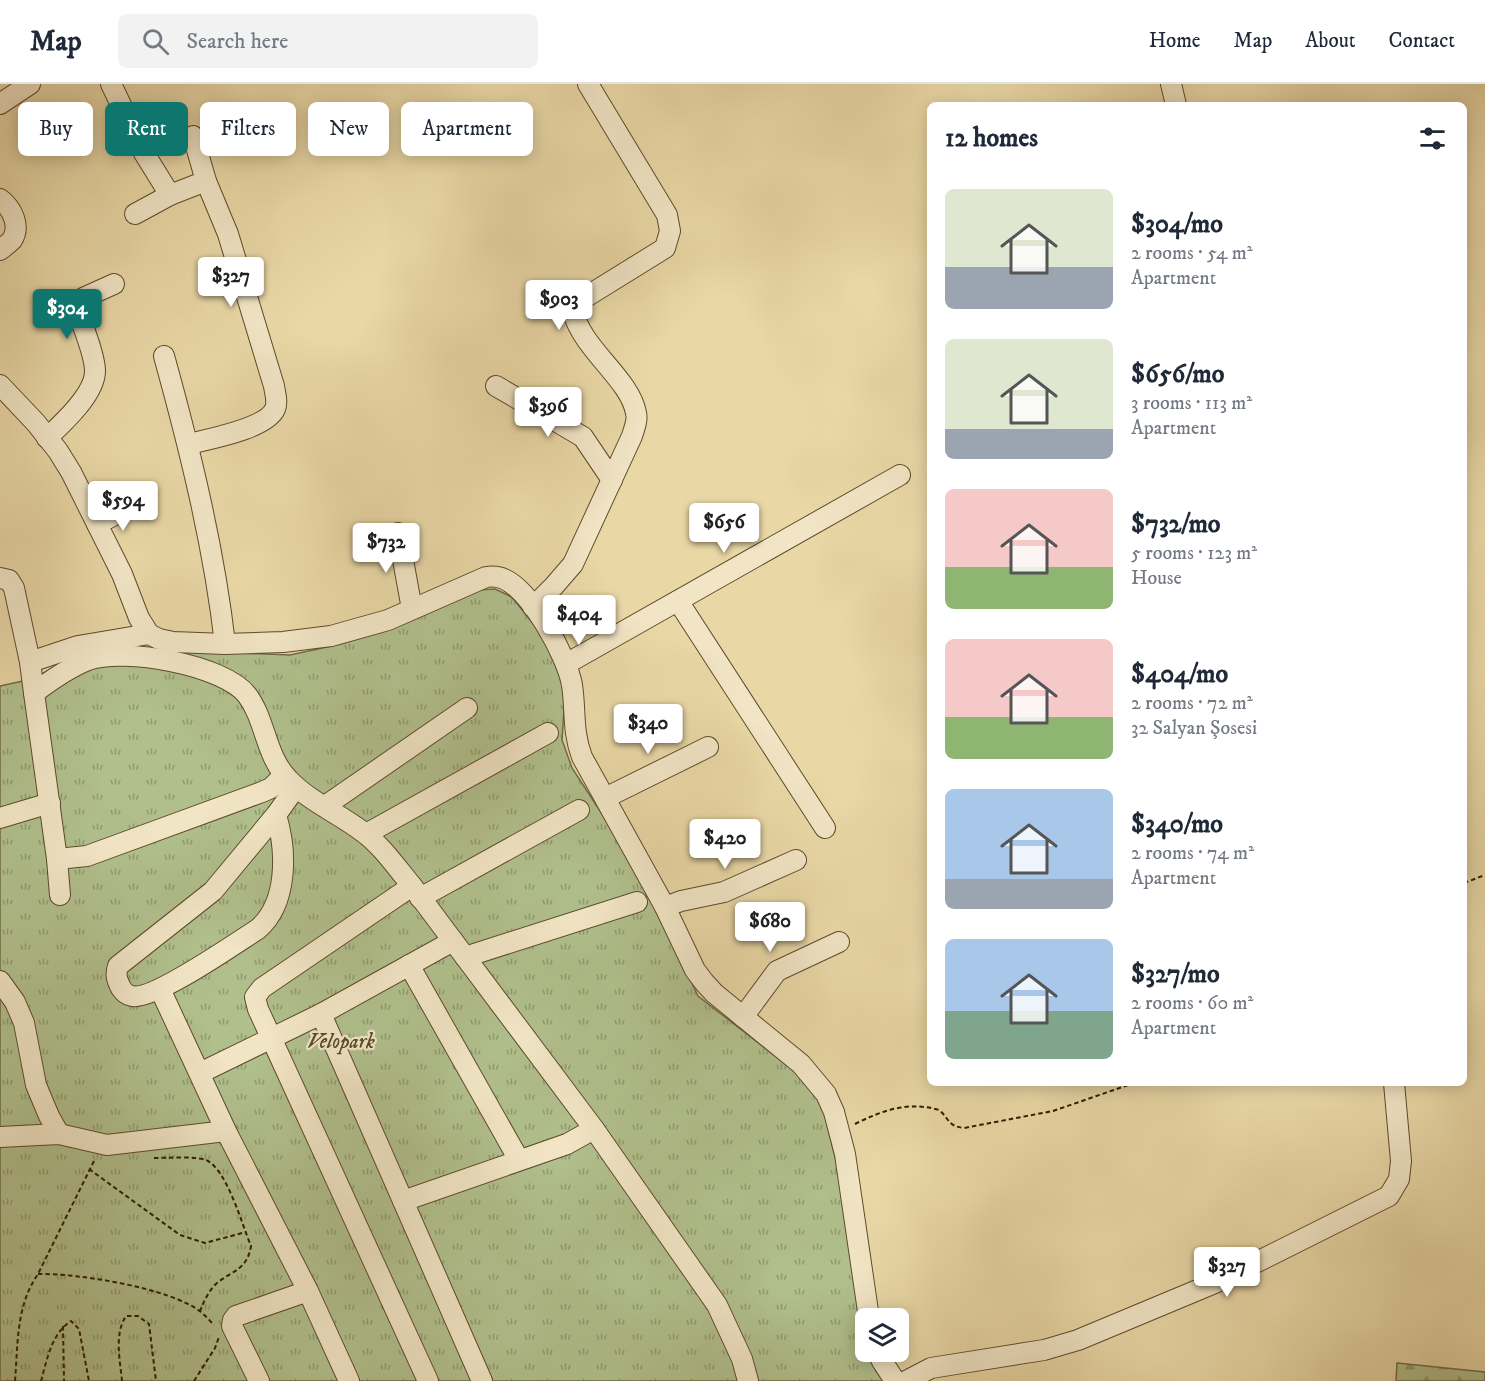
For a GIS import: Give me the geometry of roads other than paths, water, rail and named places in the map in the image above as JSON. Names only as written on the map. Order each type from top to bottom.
[{"type":"street","points":[[0,104],[30,84]]},
{"type":"street","points":[[111,84],[136,136],[170,195]]},
{"type":"street","points":[[533,607],[573,564],[632,436],[637,415],[631,398],[577,327],[573,312],[581,300],[665,248],[670,231],[667,215],[588,84]]},
{"type":"street","points":[[1171,84],[1175,102]]},
{"type":"street","points":[[189,444],[257,424],[268,418],[275,409],[276,400],[228,234],[206,181],[193,136]]},
{"type":"street","points":[[135,214],[170,195],[206,181]]},
{"type":"street","points":[[0,199],[12,213],[15,227],[12,239],[0,250]]},
{"type":"street","points":[[47,438],[79,405],[93,382],[94,362],[78,311],[78,303],[83,298],[114,284]]},
{"type":"street","points":[[164,356],[189,444],[225,644]]},
{"type":"street","points":[[0,385],[47,438],[71,472],[129,589],[139,618],[149,634],[159,639],[173,642],[225,644],[283,642],[331,636],[388,620],[486,577],[497,576],[513,585],[551,632],[567,664],[572,683],[576,741],[582,757],[665,907],[695,970],[714,993],[790,1054],[814,1077],[826,1094],[834,1112],[845,1154],[868,1308]]},
{"type":"street","points":[[496,386],[583,437],[612,480]]},
{"type":"street","points":[[567,664],[900,475]]},
{"type":"street","points":[[97,524],[132,506]]},
{"type":"street","points":[[398,533],[412,609]]},
{"type":"street","points":[[0,578],[9,580],[14,588],[30,662],[50,803],[60,895]]},
{"type":"street","points":[[678,601],[825,828]]},
{"type":"street","points":[[30,662],[78,646],[149,634]]},
{"type":"street","points":[[34,693],[57,676],[90,659],[126,656],[195,666],[235,683],[249,698],[272,756],[290,781],[366,834],[416,892],[594,1129],[717,1305],[742,1359],[748,1381]]},
{"type":"street","points":[[325,806],[467,708]]},
{"type":"street","points":[[366,834],[548,733]]},
{"type":"street","points":[[605,798],[708,747]]},
{"type":"street","points":[[276,815],[284,854],[276,904],[266,922],[160,989],[132,997],[125,993],[117,980],[118,966],[213,891],[276,815],[290,781]]},
{"type":"street","points":[[57,859],[87,855],[290,781]]},
{"type":"street","points":[[0,818],[50,803]]},
{"type":"street","points":[[428,1381],[255,998],[258,992],[416,892],[579,810]]},
{"type":"street","points":[[665,907],[724,891],[796,860]]},
{"type":"street","points":[[465,957],[637,902]]},
{"type":"street","points":[[200,1073],[321,1014],[453,941]]},
{"type":"street","points":[[743,1017],[777,971],[838,942]]},
{"type":"street","points":[[409,965],[519,1160]]},
{"type":"street","points":[[0,981],[15,1002],[24,1023],[36,1086],[59,1134]]},
{"type":"street","points":[[160,989],[226,1131],[308,1291],[349,1381]]},
{"type":"street","points":[[321,1014],[482,1381]]},
{"type":"street","points":[[906,1381],[931,1368],[1044,1350],[1078,1340],[1226,1277],[1389,1196],[1399,1179],[1401,1161],[1394,1086]]},
{"type":"street","points":[[403,1201],[567,1144],[594,1129]]},
{"type":"street","points":[[0,1137],[59,1134],[107,1145],[226,1131]]},
{"type":"street","points":[[259,1381],[232,1326],[232,1320],[236,1316],[308,1291]]},
{"type":"street","points":[[883,1362],[895,1381]]},
{"type":"park label","name":"Velopark","points":[[341,1041]]}]
